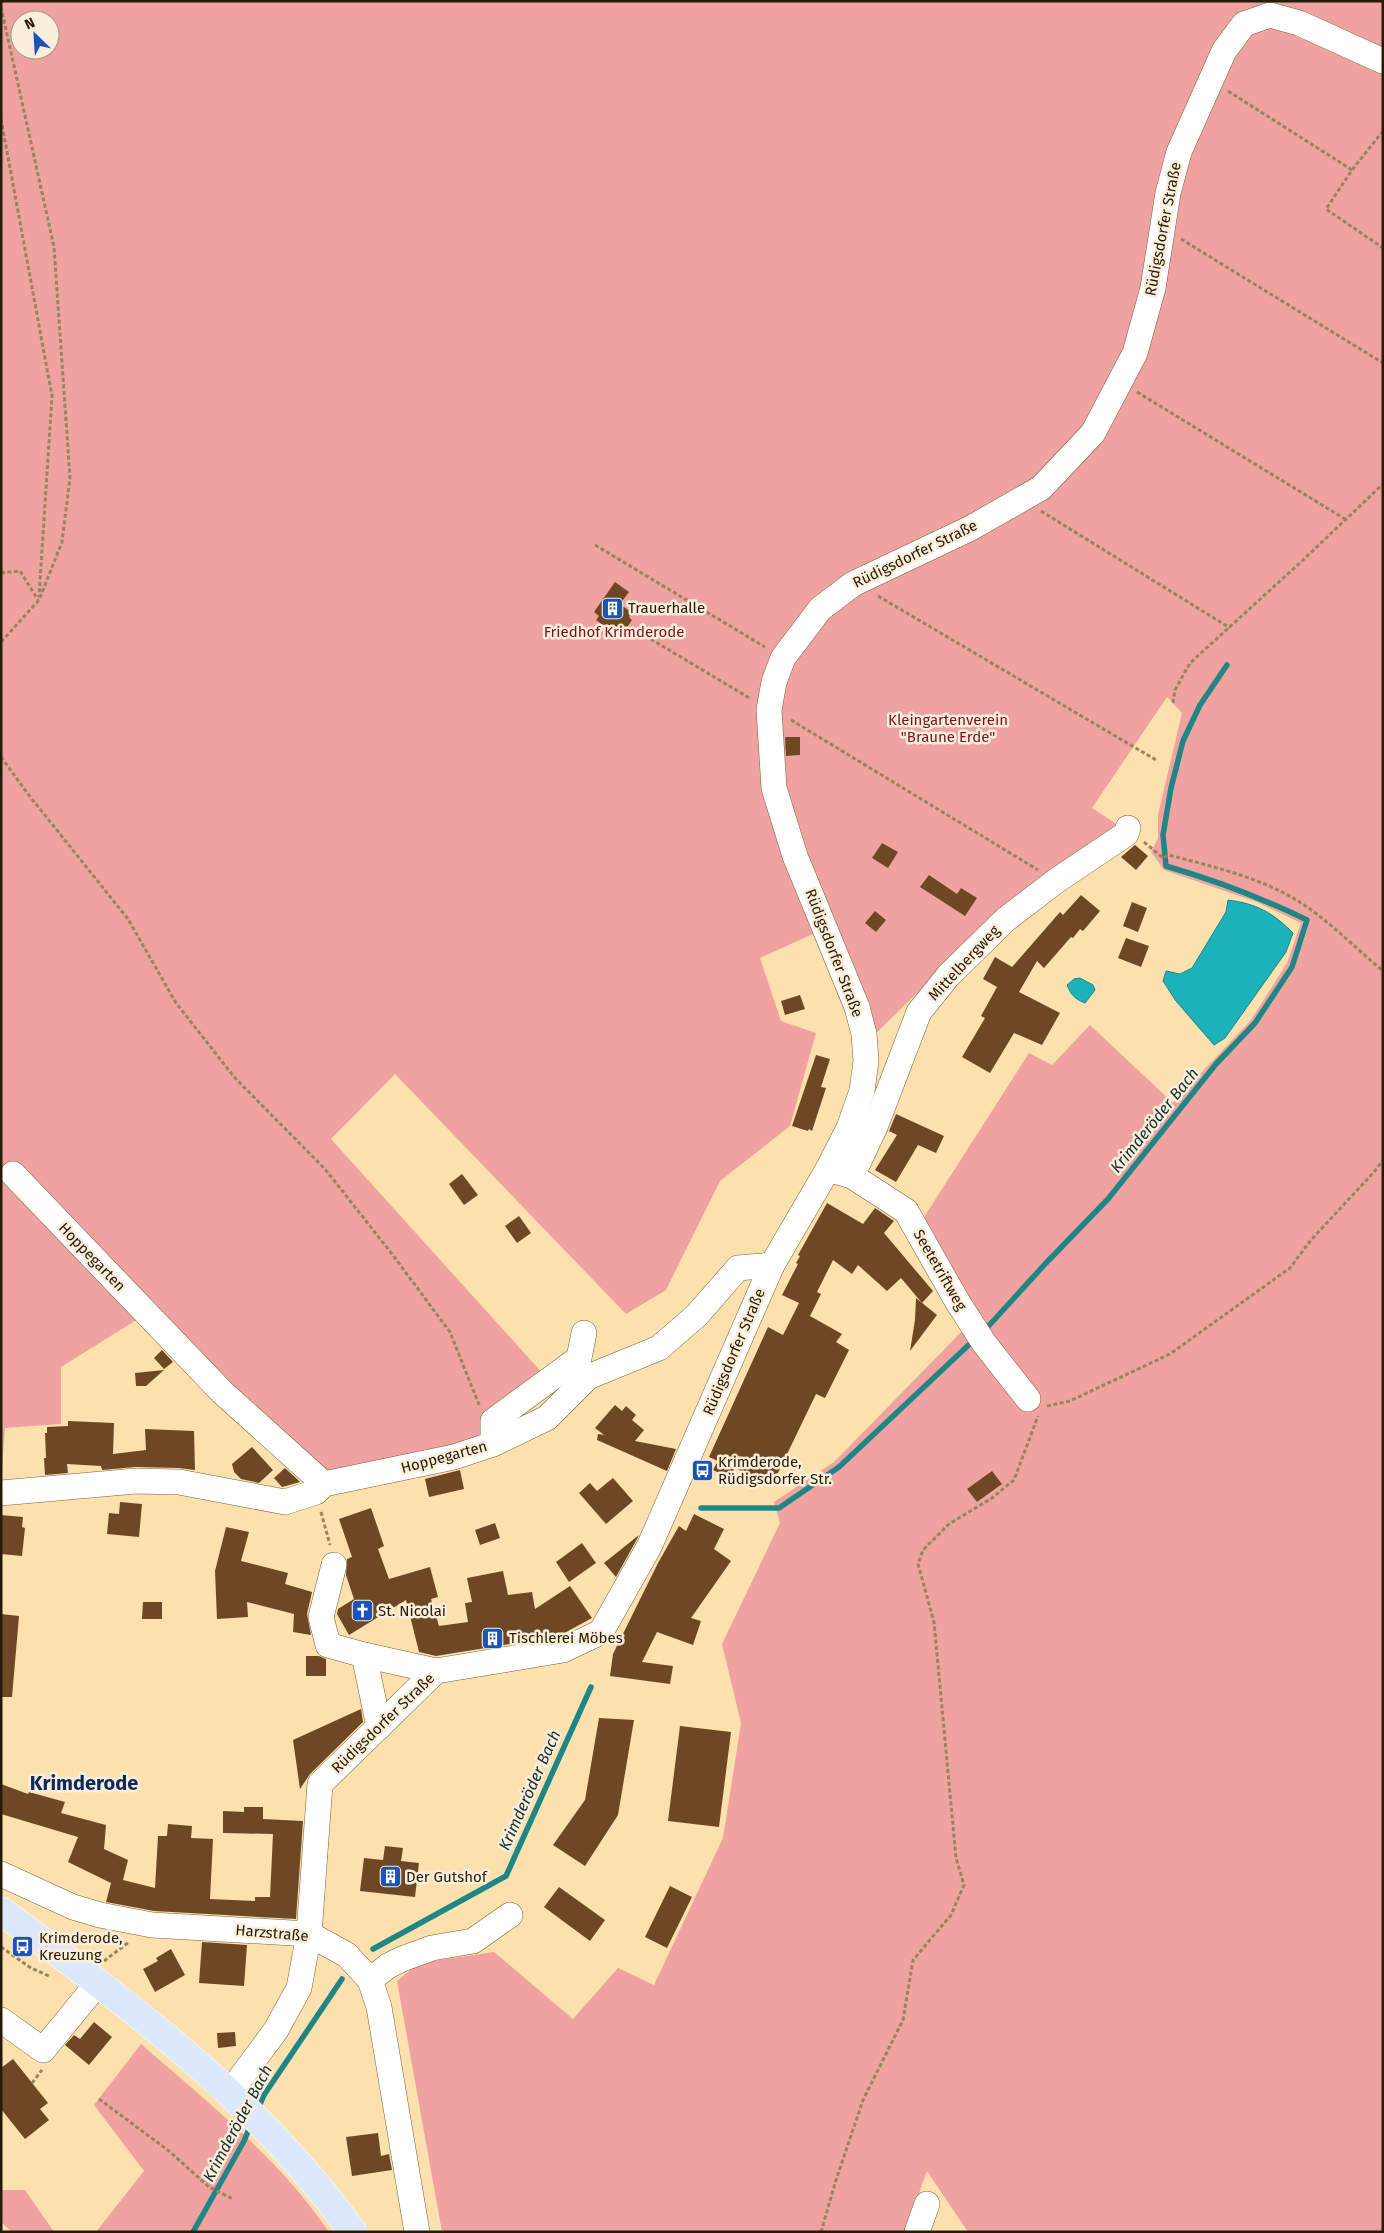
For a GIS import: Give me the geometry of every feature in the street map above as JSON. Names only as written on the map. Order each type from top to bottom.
[{"type":"main road","points":[[1,1912],[98,1983],[237,2099],[266,2127],[324,2192],[353,2232]]},
{"type":"street","name":"Rüdigsdorfer Straße","points":[[237,2099],[299,1988],[309,1934],[320,1784],[436,1671],[562,1650],[601,1632],[649,1547],[772,1265],[828,1169],[849,1128],[862,1092],[866,1061],[864,1034],[857,1007],[795,856],[774,788],[769,710],[774,682],[783,658],[820,609],[853,584],[971,528],[1041,488],[1093,433],[1135,353],[1153,288],[1168,193],[1178,152],[1224,51],[1244,24],[1270,15],[1299,22],[1383,61]]},
{"type":"street","name":"Mittelbergweg","points":[[852,1176],[875,1127],[919,1012],[948,976],[1005,920],[1056,881],[1126,834],[1128,828]]},
{"type":"street","name":"Seetetriftweg","points":[[828,1169],[852,1176],[906,1210],[957,1301],[1028,1399]]},
{"type":"street","name":"Hoppegarten","points":[[13,1174],[222,1392],[320,1488]]},
{"type":"street","name":"Hoppegarten","points":[[1,1493],[136,1480],[179,1482],[285,1502],[320,1488],[454,1457],[493,1433],[547,1418],[588,1377],[659,1348],[698,1315],[738,1268],[772,1265]]},
{"type":"street","points":[[493,1433],[579,1358],[584,1333]]},
{"type":"street","points":[[334,1565],[321,1616],[328,1645],[436,1671]]},
{"type":"street","points":[[364,1655],[379,1727]]},
{"type":"street","name":"Harzstraße","points":[[1,1874],[73,1907],[100,1916],[152,1925],[309,1934],[346,1955],[370,1980],[379,2007],[417,2232]]},
{"type":"street","points":[[370,1980],[388,1966],[402,1959],[432,1948],[473,1942],[510,1915]]},
{"type":"street","points":[[1,2020],[43,2050],[98,1983]]},
{"type":"street","points":[[917,2232],[927,2204]]},
{"type":"path","points":[[1,7],[54,247],[70,478],[62,542],[39,600],[1,642]]},
{"type":"path","points":[[1208,84],[1227,90],[1352,170]]},
{"type":"path","points":[[1,119],[52,396],[39,600]]},
{"type":"path","points":[[1383,130],[1352,170],[1326,209],[1383,248]]},
{"type":"path","points":[[1162,228],[1383,363]]},
{"type":"path","points":[[1120,382],[1345,519]]},
{"type":"path","points":[[1173,702],[1175,690],[1190,663],[1230,628],[1383,484]]},
{"type":"path","points":[[1010,506],[1040,510],[1230,628]]},
{"type":"path","points":[[595,545],[783,658]]},
{"type":"path","points":[[1,573],[20,570],[39,600]]},
{"type":"path","points":[[853,584],[870,591],[1156,760]]},
{"type":"path","points":[[634,629],[769,710],[788,719],[1056,881]]},
{"type":"path","points":[[1,757],[128,920],[182,1010],[235,1078],[325,1169],[450,1332],[484,1419],[493,1433]]},
{"type":"path","points":[[1163,858],[1169,855],[1267,885],[1310,909],[1383,971]]},
{"type":"path","points":[[821,2232],[863,2100],[903,2020],[913,1960],[951,1915],[964,1885],[956,1858],[934,1622],[918,1564],[923,1550],[949,1524],[992,1498],[1014,1480],[1042,1407],[1070,1401],[1170,1354],[1290,1268],[1311,1240],[1383,1160]]},
{"type":"path","points":[[320,1488],[334,1565]]},
{"type":"path","points":[[99,2099],[169,2151],[209,2187],[233,2199]]},
{"type":"green space","points":[[1,1],[1383,1],[1383,2232],[968,2232],[927,2171],[905,2232],[442,2232],[397,1981],[419,1963],[494,1952],[573,2019],[618,1968],[654,1985],[723,1838],[741,1723],[722,1644],[780,1523],[774,1502],[834,1462],[976,1317],[919,1225],[1029,1053],[1052,1065],[1090,1025],[1173,1103],[1251,1020],[1287,963],[1301,923],[1257,902],[1164,870],[1151,852],[1158,838],[1158,815],[1182,713],[1167,697],[1092,808],[1121,827],[995,916],[853,1056],[850,1025],[813,934],[760,958],[781,1021],[816,1033],[790,1126],[720,1181],[666,1290],[626,1314],[395,1074],[331,1139],[545,1376],[482,1439],[330,1473],[296,1447],[154,1309],[61,1367],[61,1424],[5,1428],[1,1481]]},
{"type":"green space","points":[[141,2044],[216,2109],[265,2155],[309,2205],[329,2232],[96,2232],[144,2171],[94,2105]]},
{"type":"green space","points":[[1,2190],[25,2190],[54,2232],[12,2232],[1,2222]]},
{"type":"water","points":[[1228,900],[1264,910],[1293,933],[1286,952],[1225,1038],[1214,1045],[1176,1001],[1163,981],[1166,971],[1180,974],[1192,968],[1226,912]]},
{"type":"water","points":[[1080,978],[1093,985],[1095,990],[1085,1003],[1074,996],[1067,985],[1074,979]]},
{"type":"building","name":"Trauerhalle","points":[[615,582],[629,592],[620,604],[632,613],[629,617],[632,620],[623,633],[618,630],[615,634],[596,620],[599,616],[594,612]]},
{"type":"building","points":[[785,737],[800,737],[800,755],[786,756]]},
{"type":"building","points":[[882,843],[898,852],[888,868],[872,858]]},
{"type":"building","points":[[1135,845],[1148,856],[1136,870],[1121,857]]},
{"type":"building","points":[[929,875],[957,894],[961,888],[977,898],[965,916],[920,887]]},
{"type":"building","points":[[1081,895],[1100,911],[1083,931],[1080,929],[1073,938],[1071,937],[1044,968],[1037,961],[1019,992],[1060,1013],[1042,1045],[1014,1033],[990,1073],[962,1057],[985,1018],[981,1016],[997,987],[983,979],[995,957],[1012,967],[1060,912],[1063,915]]},
{"type":"building","points":[[1132,902],[1147,908],[1138,932],[1123,926]]},
{"type":"building","points":[[875,911],[886,920],[876,932],[865,923]]},
{"type":"building","points":[[1126,938],[1149,946],[1141,967],[1118,958]]},
{"type":"building","points":[[800,995],[805,1009],[785,1015],[781,1001]]},
{"type":"building","points":[[816,1055],[830,1059],[821,1087],[826,1088],[812,1131],[809,1129],[808,1131],[792,1126]]},
{"type":"building","points":[[896,1114],[944,1136],[936,1153],[918,1145],[896,1182],[875,1170],[897,1135],[889,1131]]},
{"type":"building","points":[[462,1174],[478,1195],[464,1205],[449,1184]]},
{"type":"building","points":[[827,1203],[863,1224],[875,1208],[894,1221],[884,1233],[933,1291],[922,1303],[901,1278],[887,1291],[858,1265],[852,1274],[833,1260],[817,1292],[821,1294],[810,1316],[842,1334],[836,1342],[849,1350],[825,1398],[816,1394],[776,1477],[770,1475],[766,1483],[735,1468],[730,1478],[713,1470],[718,1461],[709,1457],[768,1327],[783,1335],[799,1303],[782,1295],[798,1264],[796,1263],[800,1256],[798,1255]]},
{"type":"building","points":[[519,1216],[531,1233],[517,1243],[505,1226]]},
{"type":"building","points":[[916,1298],[937,1315],[910,1351],[915,1320]]},
{"type":"building","points":[[162,1350],[173,1362],[164,1369],[154,1358]]},
{"type":"building","points":[[164,1370],[146,1386],[136,1386],[135,1373]]},
{"type":"building","points":[[615,1405],[622,1411],[626,1406],[636,1415],[632,1420],[644,1430],[635,1441],[676,1449],[667,1471],[597,1440],[598,1434],[604,1435],[595,1428]]},
{"type":"building","points":[[68,1421],[114,1423],[113,1454],[146,1450],[145,1429],[194,1431],[195,1470],[136,1467],[102,1470],[101,1466],[67,1464],[68,1473],[45,1475],[45,1433],[47,1433],[47,1427],[68,1426]]},
{"type":"building","points":[[252,1447],[273,1470],[259,1483],[241,1479],[234,1472],[232,1464]]},
{"type":"building","points":[[285,1468],[300,1482],[282,1487],[274,1478]]},
{"type":"building","points":[[460,1470],[464,1489],[429,1497],[425,1479]]},
{"type":"building","points":[[992,1471],[1002,1484],[977,1502],[967,1489]]},
{"type":"building","points":[[613,1478],[633,1501],[606,1524],[579,1493],[590,1483],[597,1491]]},
{"type":"building","points":[[120,1502],[142,1504],[139,1537],[107,1534],[109,1513],[119,1514]]},
{"type":"building","points":[[371,1508],[384,1546],[378,1549],[389,1579],[430,1567],[438,1597],[431,1599],[439,1626],[468,1622],[465,1603],[472,1602],[467,1578],[503,1571],[508,1595],[532,1592],[535,1609],[570,1586],[592,1618],[559,1636],[436,1656],[419,1652],[406,1600],[349,1635],[337,1614],[338,1609],[354,1599],[346,1575],[347,1559],[352,1557],[339,1519]]},
{"type":"building","points":[[694,1514],[724,1529],[714,1549],[731,1561],[691,1618],[701,1621],[693,1645],[657,1632],[642,1662],[673,1666],[670,1684],[610,1676],[613,1654],[658,1563],[679,1526],[686,1531]]},
{"type":"building","points":[[1,1515],[23,1517],[22,1527],[25,1528],[22,1556],[1,1554]]},
{"type":"building","points":[[495,1523],[500,1538],[480,1545],[475,1530]]},
{"type":"building","points":[[226,1527],[249,1532],[241,1561],[288,1573],[285,1584],[312,1592],[307,1614],[311,1635],[293,1632],[294,1614],[247,1602],[248,1617],[217,1619],[215,1571]]},
{"type":"building","points":[[639,1535],[636,1541],[616,1577],[604,1563]]},
{"type":"building","points":[[582,1543],[596,1563],[569,1582],[556,1562]]},
{"type":"building","points":[[143,1602],[162,1602],[162,1619],[142,1619]]},
{"type":"building","points":[[1,1614],[19,1616],[12,1697],[1,1697]]},
{"type":"building","points":[[306,1656],[319,1656],[326,1659],[326,1676],[306,1676]]},
{"type":"building","points":[[361,1709],[363,1722],[310,1774],[300,1789],[293,1740]]},
{"type":"building","points":[[599,1718],[634,1720],[618,1815],[585,1866],[553,1845],[585,1800]]},
{"type":"building","points":[[680,1726],[731,1732],[719,1827],[668,1821]]},
{"type":"building","points":[[1,1784],[28,1794],[29,1792],[65,1802],[61,1813],[106,1825],[104,1849],[128,1860],[123,1880],[155,1888],[158,1836],[167,1836],[168,1824],[192,1826],[191,1838],[213,1839],[210,1899],[255,1901],[255,1897],[270,1897],[273,1834],[223,1833],[223,1811],[244,1812],[244,1807],[263,1807],[263,1819],[303,1821],[296,1919],[154,1911],[106,1902],[111,1883],[68,1862],[78,1837],[1,1814]]},
{"type":"building","name":"Der Gutshof","points":[[385,1846],[403,1848],[401,1861],[419,1863],[415,1897],[360,1891],[364,1858],[383,1860]]},
{"type":"building","points":[[670,1886],[692,1897],[667,1948],[645,1937]]},
{"type":"building","points":[[559,1887],[605,1920],[590,1941],[544,1907]]},
{"type":"building","points":[[202,1942],[247,1945],[244,1986],[199,1983]]},
{"type":"building","points":[[171,1949],[185,1975],[155,1992],[143,1969],[158,1961],[156,1958]]},
{"type":"building","points":[[94,2022],[112,2037],[89,2065],[65,2045],[74,2035],[80,2039]]},
{"type":"building","points":[[235,2032],[236,2046],[218,2048],[217,2033]]},
{"type":"building","points":[[13,2059],[48,2103],[40,2109],[49,2120],[25,2139],[1,2109],[1,2068]]},
{"type":"building","points":[[378,2133],[381,2156],[389,2154],[392,2170],[352,2176],[346,2137]]},
{"type":"waterway","name":"Krimderöder Bach","points":[[984,1331],[1108,1199],[1216,1064],[1255,1023],[1292,967],[1307,920],[1238,890],[1166,866],[1163,835],[1171,788],[1183,741],[1200,705],[1227,665]]},
{"type":"waterway","name":"Krimderöder Bach","points":[[701,1508],[779,1508],[839,1467],[975,1339]]},
{"type":"waterway","name":"Krimderöder Bach","points":[[373,1949],[506,1876],[591,1687]]},
{"type":"waterway","name":"Krimderöder Bach","points":[[258,2109],[264,2095],[342,1979]]},
{"type":"waterway","name":"Krimderöder Bach","points":[[193,2232],[244,2141],[251,2124]]},
{"type":"place","name":"Trauerhalle","points":[[612,608]]},
{"type":"place","name":"Krimderode, Rüdigsdorfer Str.","points":[[702,1471]]},
{"type":"place","name":"St. Nicolai","points":[[362,1611]]},
{"type":"place","name":"Tischlerei Möbes","points":[[493,1638]]},
{"type":"place","name":"Der Gutshof","points":[[390,1877]]},
{"type":"place","name":"Krimderode, Kreuzung","points":[[23,1947]]},
{"type":"district","name":"Krimderode","points":[[84,1783]]},
{"type":"park label","name":"Friedhof Krimderode","points":[[614,632]]},
{"type":"park label","name":"Kleingartenverein \"Braune Erde\"","points":[[948,728]]}]
